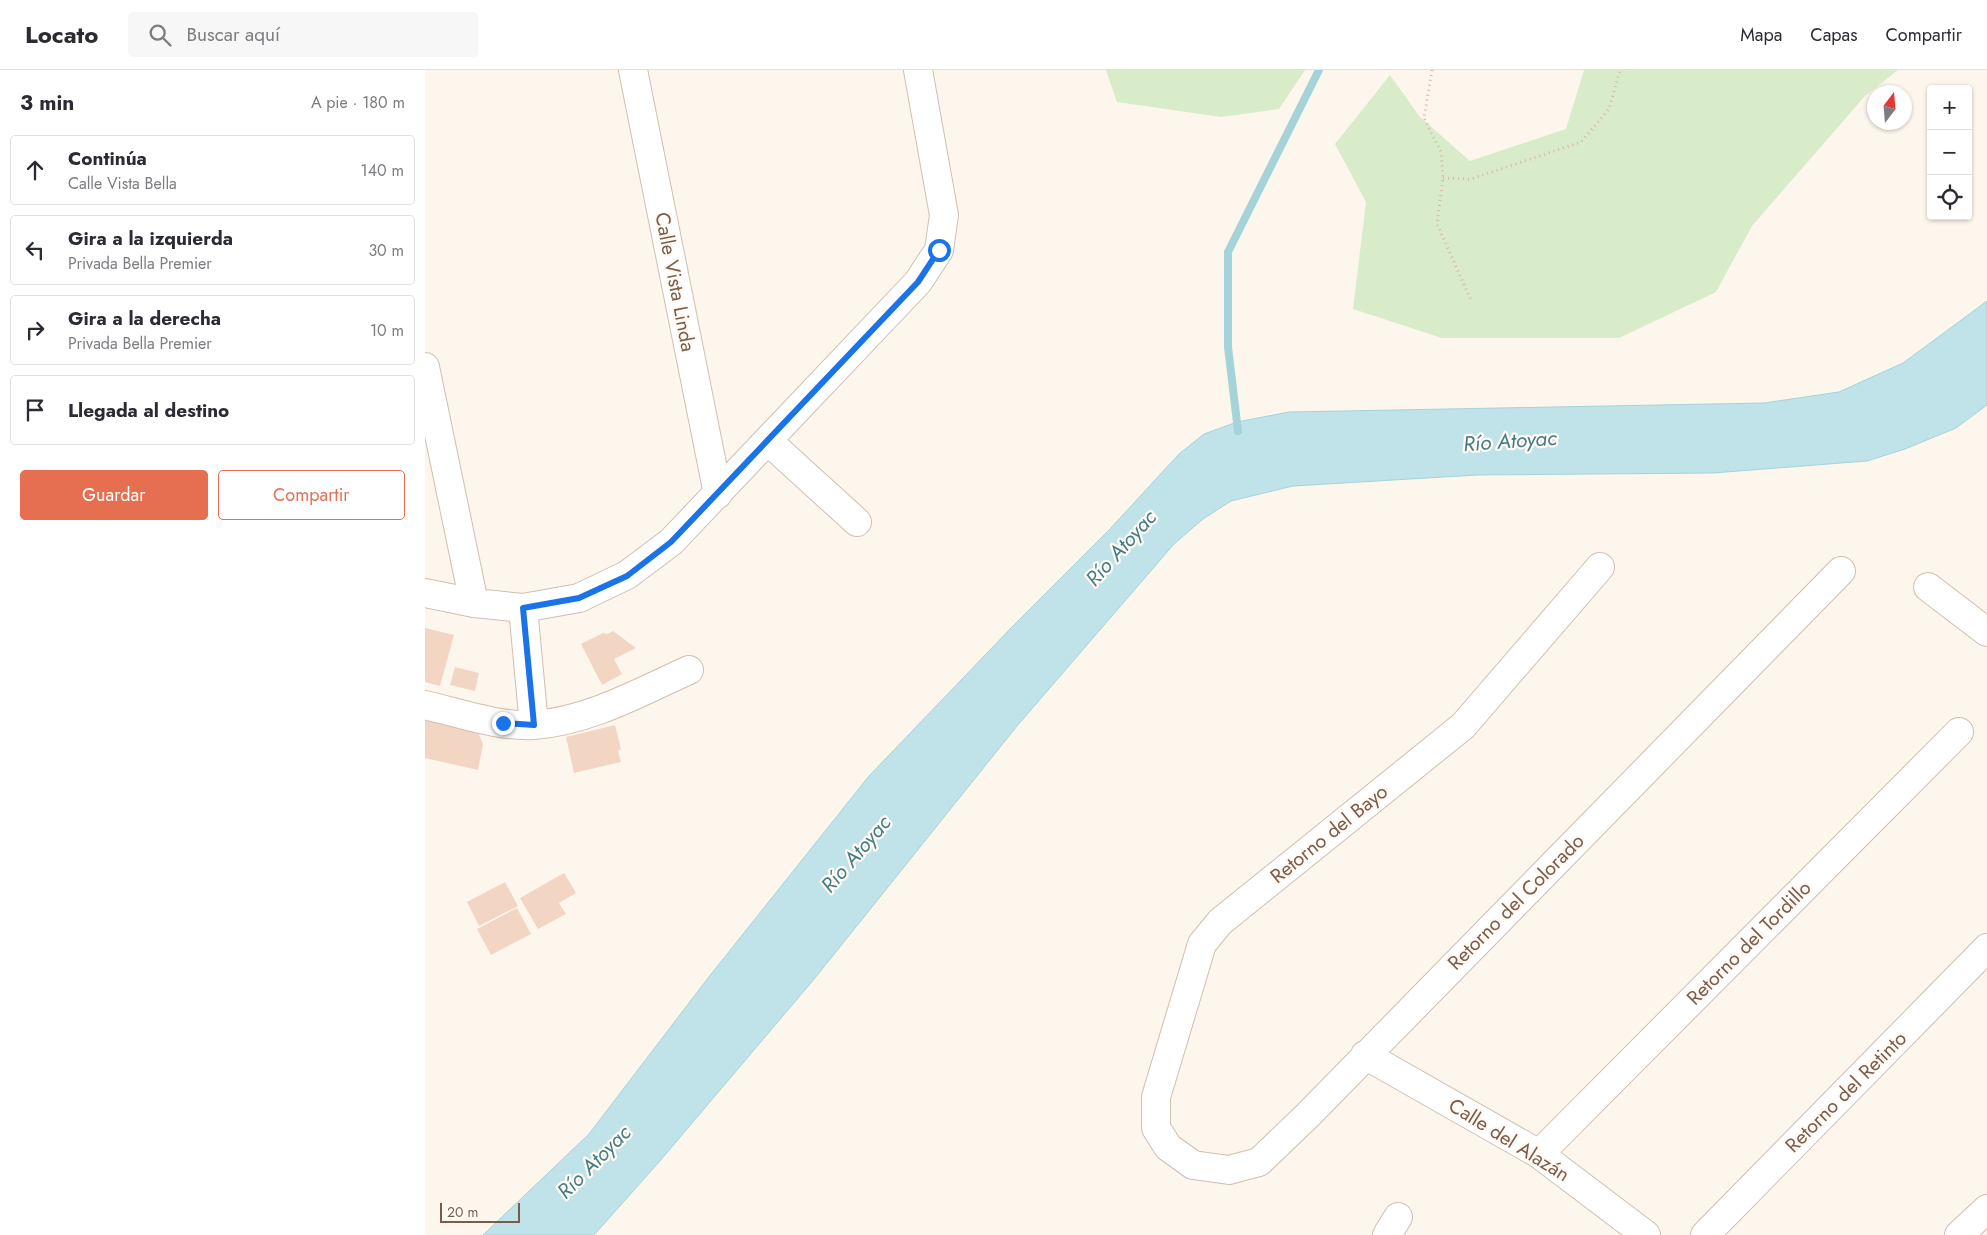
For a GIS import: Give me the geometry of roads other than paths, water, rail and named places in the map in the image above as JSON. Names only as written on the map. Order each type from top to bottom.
[{"type":"street","name":"Calle Vista Linda","points":[[633,70],[718,494]]},
{"type":"street","points":[[425,593],[474,603],[523,608],[579,598],[627,576],[671,542],[918,282],[939,250],[944,215],[918,70]]},
{"type":"street","points":[[425,367],[474,603]]},
{"type":"street","points":[[768,441],[857,522]]},
{"type":"street","name":"Retorno del Bayo","points":[[1168,1147],[1156,1128],[1155,1096],[1202,944],[1220,922],[1463,726],[1600,567]]},
{"type":"street","name":"Retorno del Colorado","points":[[1168,1147],[1193,1165],[1229,1170],[1259,1162],[1308,1115],[1365,1054],[1841,571]]},
{"type":"street","points":[[1928,587],[1987,632]]},
{"type":"street","points":[[523,608],[534,725]]},
{"type":"street","points":[[425,705],[503,723],[534,725],[581,717],[689,670]]},
{"type":"street","name":"Retorno del Tordillo","points":[[1539,1154],[1959,732]]},
{"type":"street","name":"Retorno del Retinto","points":[[1705,1235],[1987,948]]},
{"type":"street","name":"Calle del Alazán","points":[[1365,1054],[1539,1154],[1646,1235]]},
{"type":"street","points":[[1959,1235],[1987,1209]]},
{"type":"water","name":"Río Atoyac","points":[[1987,301],[1987,405],[1956,428],[1905,449],[1867,461],[1713,473],[1477,475],[1293,486],[1231,501],[1203,519],[1174,544],[1017,726],[815,978],[659,1162],[594,1235],[483,1235],[589,1134],[708,978],[869,776],[1011,628],[1109,530],[1179,454],[1204,434],[1237,422],[1289,412],[1764,403],[1839,392],[1903,363]]},
{"type":"waterway","points":[[1238,431],[1228,347],[1228,252],[1319,70]]}]
